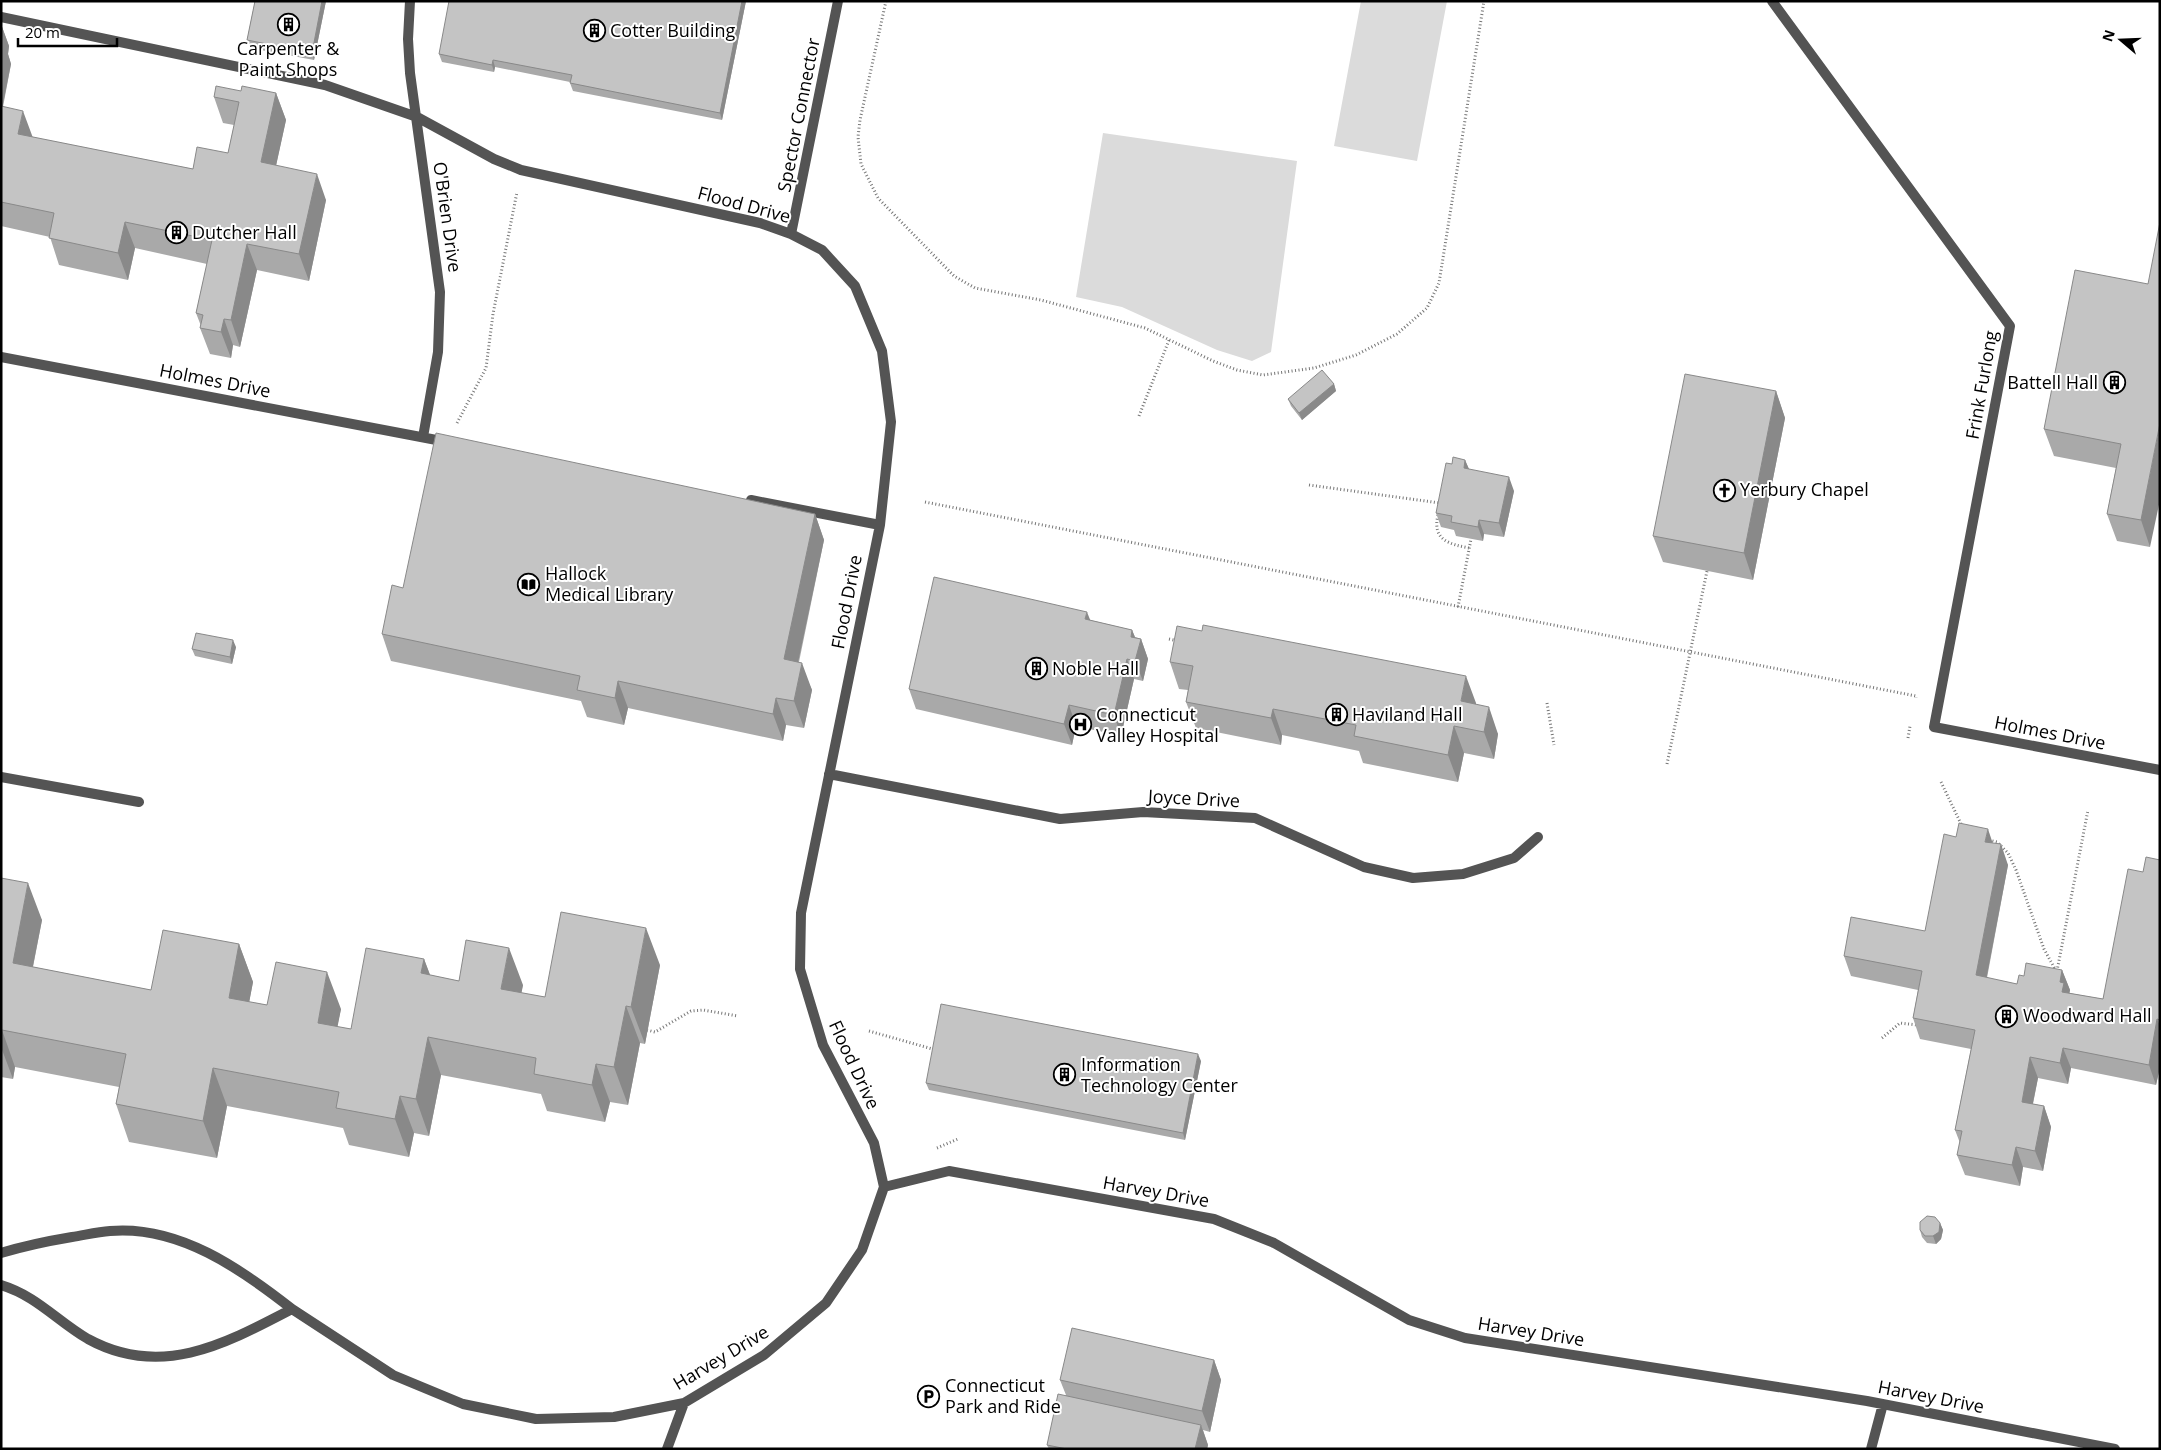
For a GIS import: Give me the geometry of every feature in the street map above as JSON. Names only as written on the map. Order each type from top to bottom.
[{"type":"street","name":"O'Brien Drive","points":[[410,1],[409,47],[440,292],[438,352],[423,437]]},
{"type":"street","name":"Spector Connector","points":[[792,234],[838,1]]},
{"type":"street","name":"Frink Furlong","points":[[1772,1],[2010,326],[1934,727]]},
{"type":"street","name":"Flood Drive","points":[[1,17],[325,85],[417,117],[494,159],[522,170],[760,222],[792,234],[822,250],[855,286],[882,351],[891,422],[880,525],[801,913],[800,969],[823,1046],[874,1143],[884,1186]]},
{"type":"street","name":"Holmes Drive","points":[[1,357],[452,443]]},
{"type":"street","points":[[745,499],[880,525]]},
{"type":"street","name":"Holmes Drive","points":[[1934,727],[2160,770]]},
{"type":"street","name":"Joyce Drive","points":[[829,774],[1060,819],[1143,812],[1255,818],[1364,867],[1412,878],[1463,874],[1514,858],[1538,836]]},
{"type":"street","points":[[1,777],[139,802]]},
{"type":"street","name":"Harvey Drive","points":[[1,1253],[55,1240],[111,1231],[160,1235],[190,1244],[226,1262],[261,1285],[292,1309],[392,1375],[463,1404],[536,1419],[614,1417],[684,1403],[764,1355],[826,1304],[862,1250],[884,1186],[949,1171],[1214,1219],[1274,1243],[1409,1320],[1465,1338],[1883,1404],[2114,1449]]},
{"type":"street","points":[[1,1285],[17,1290],[34,1299],[88,1339],[130,1355],[149,1358],[169,1357],[218,1345],[292,1309]]},
{"type":"street","points":[[667,1449],[684,1403]]},
{"type":"street","points":[[1871,1449],[1883,1404]]},
{"type":"path","points":[[886,1],[858,137],[861,164],[878,198],[954,276],[975,288],[1041,300],[1145,328],[1237,370],[1263,375],[1314,368],[1356,355],[1397,334],[1427,308],[1439,283],[1484,1]]},
{"type":"path","points":[[452,443],[486,368],[493,314],[522,170]]},
{"type":"path","points":[[1139,416],[1169,340]]},
{"type":"path","points":[[1309,485],[1441,503]]},
{"type":"path","points":[[1443,494],[1436,522],[1438,532],[1444,540],[1470,548]]},
{"type":"path","points":[[925,502],[1916,696],[1914,705]]},
{"type":"path","points":[[1458,607],[1471,539]]},
{"type":"path","points":[[1667,764],[1707,571]]},
{"type":"path","points":[[1169,639],[1185,642]]},
{"type":"path","points":[[1547,703],[1554,745]]},
{"type":"path","points":[[1908,738],[1911,721]]},
{"type":"path","points":[[1941,782],[1964,829]]},
{"type":"path","points":[[2055,980],[2088,810]]},
{"type":"path","points":[[1987,839],[1996,842],[2008,852],[2044,949],[2056,972]]},
{"type":"path","points":[[647,1030],[654,1032],[691,1011],[703,1010],[738,1016]]},
{"type":"path","points":[[1882,1038],[1900,1023],[1923,1026]]},
{"type":"path","points":[[869,1031],[936,1050]]},
{"type":"path","points":[[937,1148],[958,1139]]},
{"type":"shaded area","points":[[1361,1],[1447,1],[1417,161],[1334,146]]},
{"type":"shaded area","points":[[1103,133],[1297,161],[1271,352],[1252,361],[1217,350],[1122,307],[1076,297]]},
{"type":"building","name":"Carpenter & Paint Shops","points":[[255,1],[322,1],[312,53],[247,40]]},
{"type":"building","name":"Cotter Building","points":[[449,1],[742,1],[720,113],[570,83],[572,75],[493,60],[492,65],[439,54]]},
{"type":"building","name":"Dutcher Hall","points":[[216,86],[241,91],[242,86],[276,93],[261,162],[317,174],[299,254],[247,244],[231,320],[224,319],[221,332],[200,328],[203,315],[196,313],[212,240],[125,222],[118,253],[49,238],[54,213],[1,202],[1,106],[23,111],[18,134],[193,169],[197,147],[228,153],[239,102],[214,97]]},
{"type":"building","name":"Battell Hall","points":[[2160,222],[2160,423],[2141,520],[2107,514],[2121,444],[2044,429],[2075,270],[2148,284]]},
{"type":"building","points":[[1322,370],[1334,384],[1299,413],[1288,399]]},
{"type":"building","name":"Yerbury Chapel","points":[[1685,374],[1776,391],[1744,553],[1653,536]]},
{"type":"building","points":[[436,433],[815,514],[784,659],[802,663],[794,701],[776,698],[773,714],[618,681],[615,698],[577,690],[580,676],[382,634],[392,585],[403,588]]},
{"type":"building","points":[[1453,457],[1465,460],[1464,468],[1509,477],[1499,523],[1479,520],[1478,527],[1451,522],[1452,516],[1436,513],[1446,463],[1452,464]]},
{"type":"building","name":"Noble Hall","points":[[934,577],[1087,612],[1085,619],[1132,630],[1131,637],[1141,639],[1135,661],[1127,659],[1114,715],[1069,705],[1064,724],[909,689]]},
{"type":"building","name":"Haviland Hall","points":[[1203,625],[1466,676],[1461,701],[1489,707],[1484,732],[1454,726],[1448,755],[1354,736],[1356,725],[1273,709],[1271,718],[1186,702],[1193,666],[1170,662],[1177,626],[1202,631]]},
{"type":"building","points":[[196,633],[233,640],[230,657],[192,649]]},
{"type":"building","name":"Woodward Hall","points":[[1959,823],[1988,829],[1985,842],[2001,844],[1976,975],[2017,984],[2019,975],[2024,976],[2026,963],[2062,970],[2060,982],[2064,983],[2062,992],[2103,999],[2128,869],[2143,872],[2146,857],[2160,860],[2160,1020],[2157,1019],[2149,1065],[2063,1048],[2060,1063],[2030,1057],[2022,1102],[2044,1106],[2035,1151],[2016,1147],[2012,1165],[1957,1155],[1962,1131],[1955,1130],[1975,1030],[1913,1018],[1922,971],[1844,956],[1851,917],[1925,931],[1944,834],[1956,837]]},
{"type":"building","points":[[1,878],[28,883],[13,963],[151,990],[163,930],[239,944],[229,998],[267,1005],[276,962],[327,972],[318,1023],[351,1029],[366,948],[424,959],[421,973],[459,981],[466,940],[509,948],[501,989],[545,997],[561,912],[646,928],[631,1007],[626,1006],[614,1067],[596,1064],[592,1085],[534,1074],[536,1058],[428,1037],[416,1099],[400,1096],[395,1119],[336,1108],[339,1092],[213,1068],[203,1121],[116,1104],[126,1054],[1,1031]]},
{"type":"building","name":"Information Technology Center","points":[[941,1004],[1198,1054],[1183,1133],[926,1083]]},
{"type":"building","points":[[1927,1216],[1935,1217],[1940,1223],[1939,1232],[1933,1236],[1925,1236],[1920,1230],[1920,1222]]},
{"type":"building","points":[[1072,1328],[1214,1360],[1202,1411],[1060,1380]]},
{"type":"building","points":[[1058,1394],[1201,1425],[1195,1449],[1067,1449],[1047,1445]]},
{"type":"place","name":"Carpenter & Paint Shops","points":[[288,24]]},
{"type":"place","name":"Cotter Building","points":[[594,31]]},
{"type":"place","name":"Dutcher Hall","points":[[176,233]]},
{"type":"place","name":"Battell Hall","points":[[2114,383]]},
{"type":"place","name":"Yerbury Chapel","points":[[1724,490]]},
{"type":"place","name":"Hallock Medical Library","points":[[529,584]]},
{"type":"place","name":"Noble Hall","points":[[1036,669]]},
{"type":"place","name":"Haviland Hall","points":[[1336,715]]},
{"type":"place","name":"Connecticut Valley Hospital","points":[[1080,725]]},
{"type":"place","name":"Woodward Hall","points":[[2007,1016]]},
{"type":"place","name":"Information Technology Center","points":[[1065,1075]]},
{"type":"place","name":"Connecticut Park and Ride","points":[[929,1396]]}]
